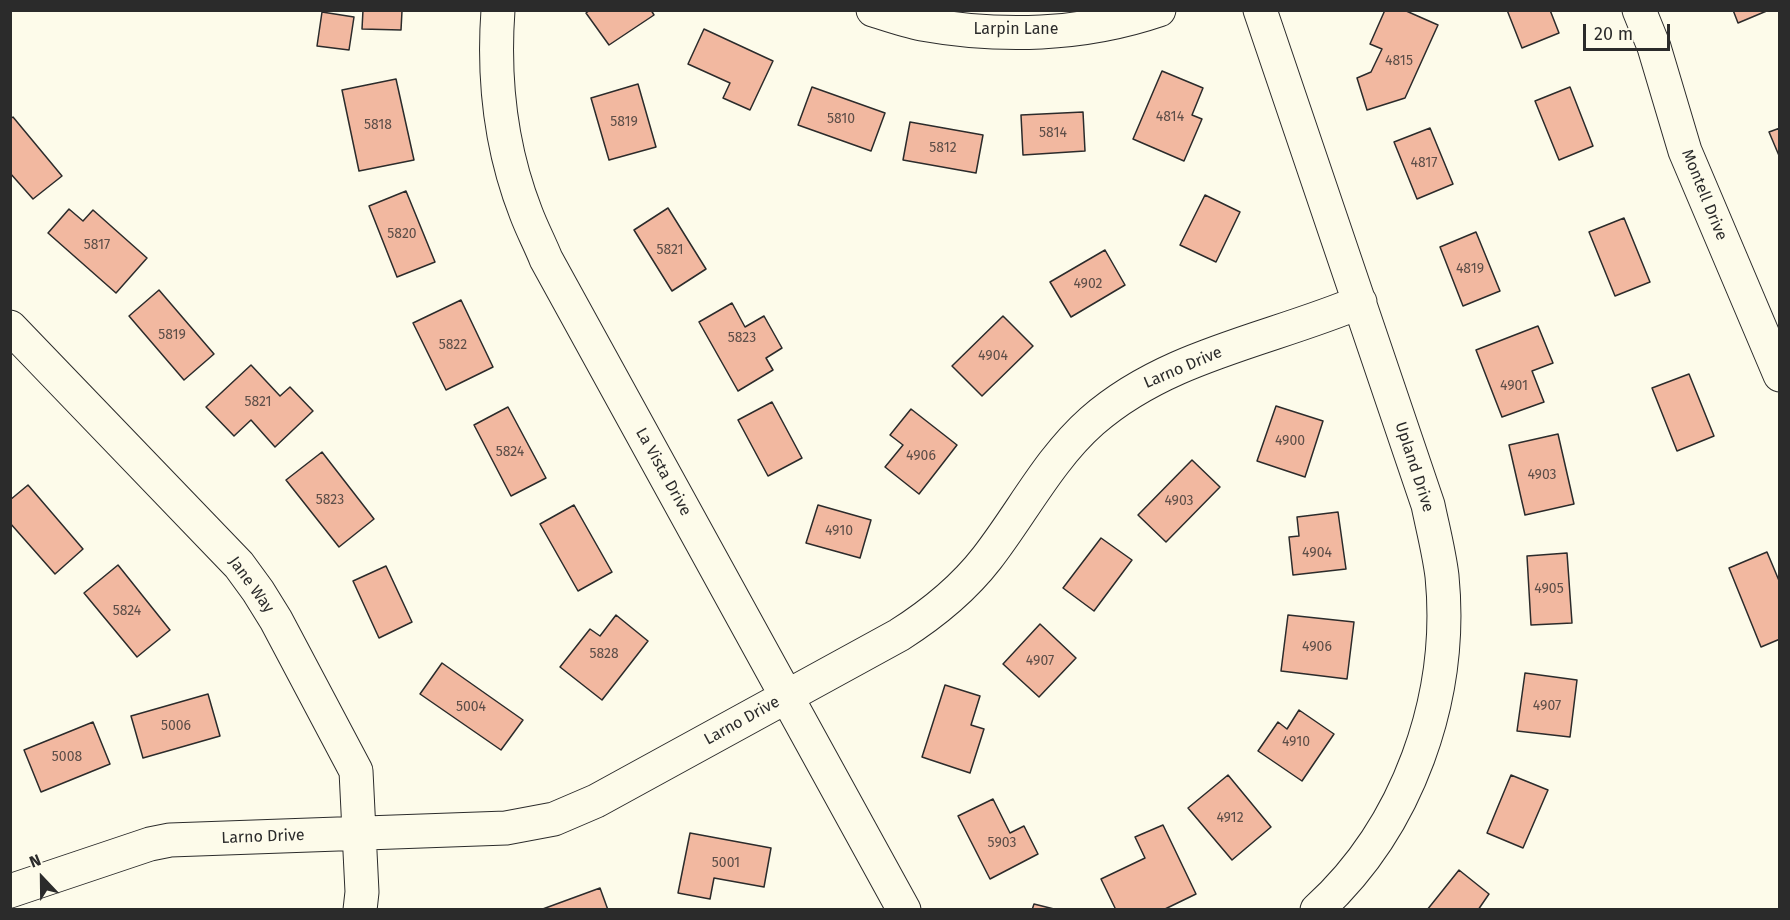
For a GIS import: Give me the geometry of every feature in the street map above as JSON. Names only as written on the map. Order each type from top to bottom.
[{"type":"street","name":"La Vista Drive","points":[[498,10],[497,81],[501,121],[512,170],[526,214],[546,260],[904,909]]},
{"type":"street","name":"Larpin Lane","points":[[873,10],[919,23],[996,32],[1078,29],[1159,10]]},
{"type":"street","name":"Upland Drive","points":[[1260,10],[1428,505],[1442,577],[1443,630],[1438,682],[1427,733],[1408,783],[1387,824],[1360,863],[1317,909]]},
{"type":"street","name":"Montell Drive","points":[[1639,10],[1654,47],[1685,151],[1779,375]]},
{"type":"street","name":"Larno Drive","points":[[10,891],[150,843],[170,840],[506,828],[554,819],[596,801],[899,635],[929,615],[976,570],[1063,451],[1091,422],[1149,380],[1181,365],[1360,302]]},
{"type":"street","name":"Jane Way","points":[[10,327],[239,565],[282,630],[356,771],[362,892],[360,909]]},
{"type":"building","points":[[363,10],[418,10],[402,11],[401,30],[362,29]]},
{"type":"building","points":[[590,10],[651,10],[654,15],[609,45],[586,13]]},
{"type":"building","points":[[1385,10],[1404,10],[1438,25],[1405,98],[1367,110],[1357,78],[1371,72],[1382,49],[1370,44]]},
{"type":"building","points":[[1507,10],[1550,10],[1559,33],[1522,48]]},
{"type":"building","points":[[1733,10],[1769,10],[1738,23]]},
{"type":"building","points":[[322,12],[354,17],[349,50],[317,46]]},
{"type":"building","points":[[704,29],[773,61],[750,110],[723,98],[730,83],[688,64]]},
{"type":"building","points":[[1162,71],[1203,88],[1192,115],[1202,119],[1184,161],[1133,139]]},
{"type":"building","points":[[396,79],[414,160],[359,171],[342,90]]},
{"type":"building","points":[[638,84],[656,147],[609,160],[591,98]]},
{"type":"building","points":[[812,87],[885,113],[871,151],[798,125]]},
{"type":"building","points":[[1570,87],[1593,146],[1559,160],[1535,101]]},
{"type":"building","points":[[1083,112],[1085,151],[1023,155],[1021,115]]},
{"type":"building","points":[[13,117],[62,176],[33,199],[10,173],[10,119]]},
{"type":"building","points":[[910,122],[983,135],[976,173],[903,160]]},
{"type":"building","points":[[1430,128],[1453,184],[1417,199],[1394,142]]},
{"type":"building","points":[[1780,128],[1780,158],[1769,132]]},
{"type":"building","points":[[406,191],[435,262],[397,277],[369,206]]},
{"type":"building","points":[[1205,195],[1240,212],[1216,262],[1180,245]]},
{"type":"building","points":[[668,208],[706,269],[672,291],[634,230]]},
{"type":"building","points":[[69,209],[83,221],[93,210],[147,258],[116,293],[48,233]]},
{"type":"building","points":[[1624,218],[1650,282],[1615,296],[1589,232]]},
{"type":"building","points":[[1476,232],[1500,291],[1463,306],[1440,247]]},
{"type":"building","points":[[1105,250],[1125,285],[1071,317],[1050,282]]},
{"type":"building","points":[[159,290],[214,354],[184,380],[129,316]]},
{"type":"building","points":[[461,300],[493,367],[446,390],[413,323]]},
{"type":"building","points":[[732,303],[745,327],[764,316],[782,348],[766,358],[773,370],[738,391],[699,322]]},
{"type":"building","points":[[1003,316],[1033,346],[982,396],[952,366]]},
{"type":"building","points":[[1538,326],[1553,363],[1532,371],[1544,402],[1502,417],[1476,350]]},
{"type":"building","points":[[251,365],[280,396],[290,387],[313,411],[275,447],[251,420],[234,436],[206,407]]},
{"type":"building","points":[[1689,374],[1714,436],[1677,451],[1652,388]]},
{"type":"building","points":[[772,402],[802,458],[768,476],[738,420]]},
{"type":"building","points":[[1276,406],[1323,421],[1305,477],[1257,461]]},
{"type":"building","points":[[508,407],[546,478],[511,496],[474,425]]},
{"type":"building","points":[[911,409],[957,445],[919,494],[885,467],[903,445],[890,435]]},
{"type":"building","points":[[1558,434],[1574,504],[1525,515],[1509,445]]},
{"type":"building","points":[[322,452],[374,519],[339,547],[286,480]]},
{"type":"building","points":[[1192,460],[1220,487],[1166,542],[1138,515]]},
{"type":"building","points":[[28,485],[83,549],[55,574],[10,523],[10,500]]},
{"type":"building","points":[[574,505],[612,572],[578,591],[540,524]]},
{"type":"building","points":[[818,505],[871,520],[860,558],[806,543]]},
{"type":"building","points":[[1338,512],[1346,569],[1293,575],[1289,537],[1299,536],[1297,517]]},
{"type":"building","points":[[1101,538],[1132,560],[1094,611],[1063,588]]},
{"type":"building","points":[[1767,552],[1780,583],[1780,639],[1761,647],[1729,568]]},
{"type":"building","points":[[1567,553],[1572,623],[1531,625],[1527,556]]},
{"type":"building","points":[[118,565],[170,630],[137,657],[84,593]]},
{"type":"building","points":[[386,566],[412,622],[379,638],[353,581]]},
{"type":"building","points":[[616,615],[648,641],[602,700],[560,667],[590,629],[600,636]]},
{"type":"building","points":[[1288,615],[1354,622],[1347,679],[1281,671]]},
{"type":"building","points":[[1040,624],[1076,658],[1039,697],[1003,664]]},
{"type":"building","points":[[442,663],[523,720],[501,750],[420,694]]},
{"type":"building","points":[[1525,673],[1577,680],[1570,737],[1517,731]]},
{"type":"building","points":[[945,685],[980,696],[971,725],[984,729],[970,773],[922,757]]},
{"type":"building","points":[[208,694],[220,736],[143,758],[131,716]]},
{"type":"building","points":[[1299,710],[1334,734],[1302,781],[1258,751],[1278,722],[1287,729]]},
{"type":"building","points":[[93,722],[110,764],[41,792],[24,750]]},
{"type":"building","points":[[1228,775],[1271,827],[1232,860],[1188,808]]},
{"type":"building","points":[[1511,775],[1548,790],[1523,848],[1487,833]]},
{"type":"building","points":[[993,799],[1010,833],[1024,826],[1038,854],[990,879],[958,816]]},
{"type":"building","points":[[1163,825],[1196,894],[1163,910],[1116,910],[1101,879],[1145,858],[1135,837]]},
{"type":"building","points":[[690,833],[771,848],[764,887],[714,878],[710,899],[678,893]]},
{"type":"building","points":[[1459,870],[1489,894],[1478,910],[1427,910]]},
{"type":"building","points":[[600,888],[608,910],[540,910]]},
{"type":"building","points":[[1034,904],[1058,910],[1032,910]]}]
